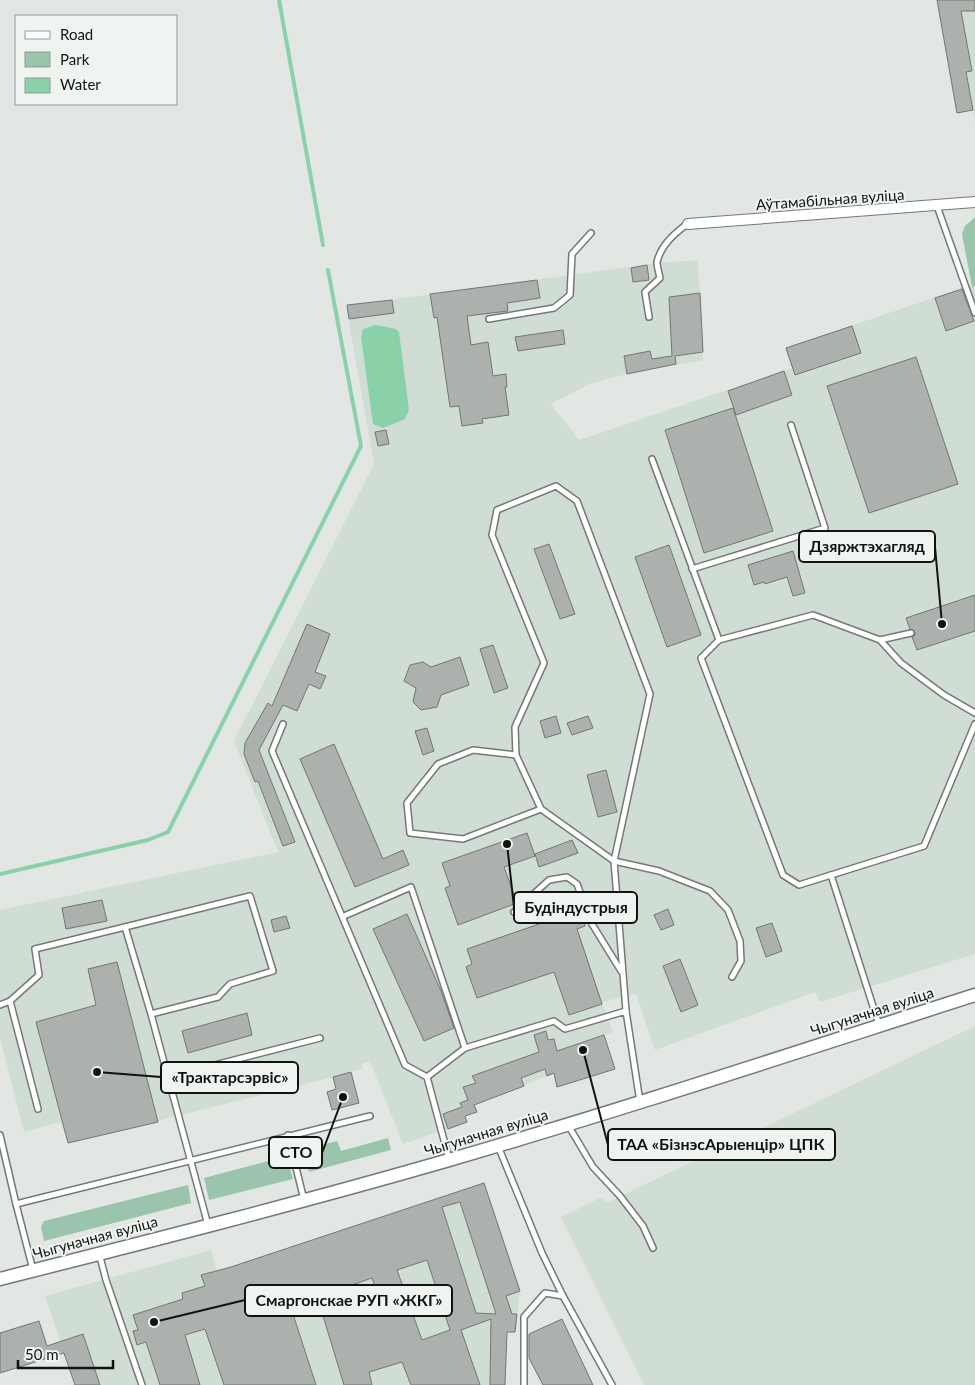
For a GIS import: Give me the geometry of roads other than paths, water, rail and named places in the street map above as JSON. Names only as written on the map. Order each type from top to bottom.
[{"type":"street","name":"Аўтамабільная вуліца","points":[[688,224],[975,202]]},
{"type":"street","name":"Чыгуначная вуліца","points":[[0,1279],[304,1201],[498,1146],[640,1103],[975,995]]},
{"type":"lane","points":[[937,206],[975,313]]},
{"type":"lane","points":[[649,317],[645,292],[660,278],[657,263],[670,237],[688,224]]},
{"type":"lane","points":[[489,320],[554,308],[570,295],[572,254],[591,233]]},
{"type":"lane","points":[[692,569],[825,528],[791,425]]},
{"type":"lane","points":[[652,458],[719,640]]},
{"type":"lane","points":[[640,1103],[626,1011],[614,861],[650,694],[577,501],[556,486],[497,510],[492,535],[544,663],[515,727],[516,755],[541,809],[614,861],[659,871],[710,891],[728,910],[740,941],[741,961],[732,977]]},
{"type":"lane","points":[[975,713],[944,696],[901,663],[880,640],[813,614],[719,640],[701,658],[783,875],[799,885],[924,846],[975,724]]},
{"type":"lane","points":[[880,640],[911,633]]},
{"type":"lane","points":[[284,724],[272,751],[406,1064],[427,1077],[449,1160]]},
{"type":"lane","points":[[516,755],[473,750],[438,764],[407,803],[410,833],[463,840],[541,809]]},
{"type":"lane","points":[[831,875],[879,1026]]},
{"type":"lane","points":[[514,912],[549,880],[567,877],[577,884],[592,924],[623,974]]},
{"type":"lane","points":[[344,916],[411,887],[465,1048]]},
{"type":"lane","points":[[0,1005],[10,1001],[39,975],[35,949],[250,896],[273,971],[230,984],[218,997],[152,1014]]},
{"type":"lane","points":[[125,927],[152,1014],[208,1225]]},
{"type":"lane","points":[[10,1001],[38,1109]]},
{"type":"lane","points":[[427,1077],[465,1048],[554,1021],[565,1029],[626,1011]]},
{"type":"lane","points":[[168,1077],[320,1038]]},
{"type":"lane","points":[[16,1204],[370,1116]]},
{"type":"lane","points":[[568,1124],[593,1167],[620,1196],[643,1226],[653,1248]]},
{"type":"lane","points":[[0,1135],[33,1271]]},
{"type":"lane","points":[[288,1136],[304,1201]]},
{"type":"lane","points":[[498,1146],[542,1253],[563,1296],[612,1385]]},
{"type":"lane","points":[[99,1253],[106,1280],[142,1385]]},
{"type":"lane","points":[[524,1385],[524,1317],[545,1294],[563,1296]]},
{"type":"water","points":[[376,325],[396,329],[399,332],[409,410],[405,419],[383,428],[373,424],[361,337],[363,329]]},
{"type":"waterway","points":[[279,0],[323,245]]},
{"type":"waterway","points":[[0,874],[148,840],[168,832],[361,446],[328,270]]},
{"type":"place","name":"Дзяржтэхагляд","points":[[942,624]]},
{"type":"place","name":"Будіндустрыя","points":[[507,844]]},
{"type":"place","name":"ТАА «БізнэсАрыенцір» ЦПК","points":[[583,1050]]},
{"type":"place","name":"«Трактарсэрвіс»","points":[[97,1072]]},
{"type":"place","name":"СТО","points":[[343,1097]]},
{"type":"place","name":"Смаргонскае РУП «ЖКГ»","points":[[154,1322]]}]
